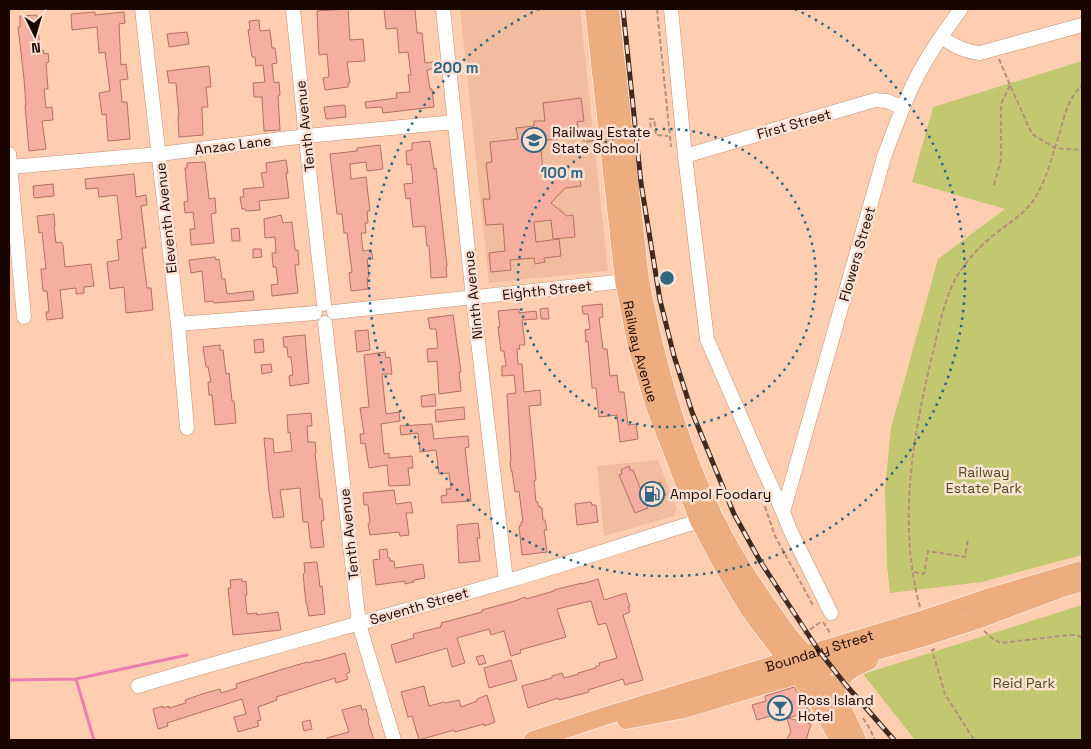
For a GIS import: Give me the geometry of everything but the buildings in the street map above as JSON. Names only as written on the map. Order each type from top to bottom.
[{"type":"main road","name":"Railway Avenue","points":[[594,9],[632,280],[647,319],[668,399],[691,464],[709,507],[734,555],[843,710]]},
{"type":"main road","name":"Railway Avenue","points":[[610,9],[637,348],[655,407],[699,521],[723,566],[748,608],[818,702],[839,740]]},
{"type":"main road","name":"Boundary Street","points":[[558,733],[680,710],[924,619],[1082,570]]},
{"type":"main road","name":"Boundary Street","points":[[810,662],[938,640],[977,620],[1082,582]]},
{"type":"main road","points":[[668,697],[710,674],[760,658],[766,648],[767,633]]},
{"type":"main road","points":[[857,740],[843,710],[836,689],[840,681],[848,672],[856,667],[938,640]]},
{"type":"main road","name":"Boundary Street","points":[[533,740],[668,697],[793,668]]},
{"type":"street","name":"Eleventh Avenue","points":[[142,9],[178,324],[187,428]]},
{"type":"street","name":"Tenth Avenue","points":[[293,9],[359,624],[394,740]]},
{"type":"street","name":"Ninth Avenue","points":[[443,9],[473,298],[506,581]]},
{"type":"street","points":[[671,9],[685,156],[707,339],[784,512],[827,617]]},
{"type":"street","name":"Flowers Street","points":[[784,512],[884,157],[920,71],[961,9]]},
{"type":"street","points":[[941,37],[954,46],[970,53],[980,53],[1082,25]]},
{"type":"street","name":"First Street","points":[[685,156],[875,100],[887,101],[903,108]]},
{"type":"street","name":"Anzac Lane","points":[[10,160],[159,154],[306,136],[455,122]]},
{"type":"street","points":[[10,160],[24,318]]},
{"type":"street","name":"Eighth Street","points":[[178,324],[325,313],[632,280]]},
{"type":"street","name":"Seventh Street","points":[[138,686],[506,581],[699,521]]},
{"type":"path","points":[[996,50],[1032,134],[1055,148],[1082,150]]},
{"type":"path","points":[[994,185],[1001,160],[1001,104],[1010,85]]},
{"type":"path","points":[[921,608],[913,572],[909,532],[911,465],[928,373],[946,298],[960,272],[977,250],[1032,203],[1048,170],[1068,105],[1074,93],[1082,85]]},
{"type":"path","points":[[596,134],[583,135],[584,142],[651,135],[650,119],[654,119],[656,135],[669,136],[683,133]]},
{"type":"path","points":[[913,572],[924,574],[928,551],[965,557],[968,538]]},
{"type":"path","points":[[803,635],[827,617]]},
{"type":"path","points":[[977,620],[990,637],[1001,643],[1069,635],[1077,635],[1082,638]]},
{"type":"path","points":[[938,640],[932,650],[945,694],[974,740]]},
{"type":"shaded area","name":"Railway Estate State School","points":[[460,9],[580,9],[608,271],[489,283]]},
{"type":"shaded area","points":[[658,460],[677,509],[674,516],[604,536],[597,466]]},
{"type":"green space","name":"Railway Estate Park","points":[[1082,61],[1082,555],[982,582],[890,593],[887,565],[885,489],[891,428],[938,259],[1005,209],[912,182],[933,107]]},
{"type":"green space","name":"Reid Park","points":[[1082,605],[1082,740],[915,740],[863,674]]},
{"type":"waterway","points":[[9,680],[76,679],[187,655]]},
{"type":"waterway","points":[[76,679],[94,740]]},
{"type":"railway","points":[[623,9],[641,183],[660,300],[674,356],[692,412],[734,514],[760,561],[819,651],[894,740]]},
{"type":"place","name":"Railway Estate State School","points":[[534,140]]},
{"type":"place","name":"Ampol Foodary","points":[[652,494]]},
{"type":"place","name":"Ross Island Hotel","points":[[780,708]]}]
